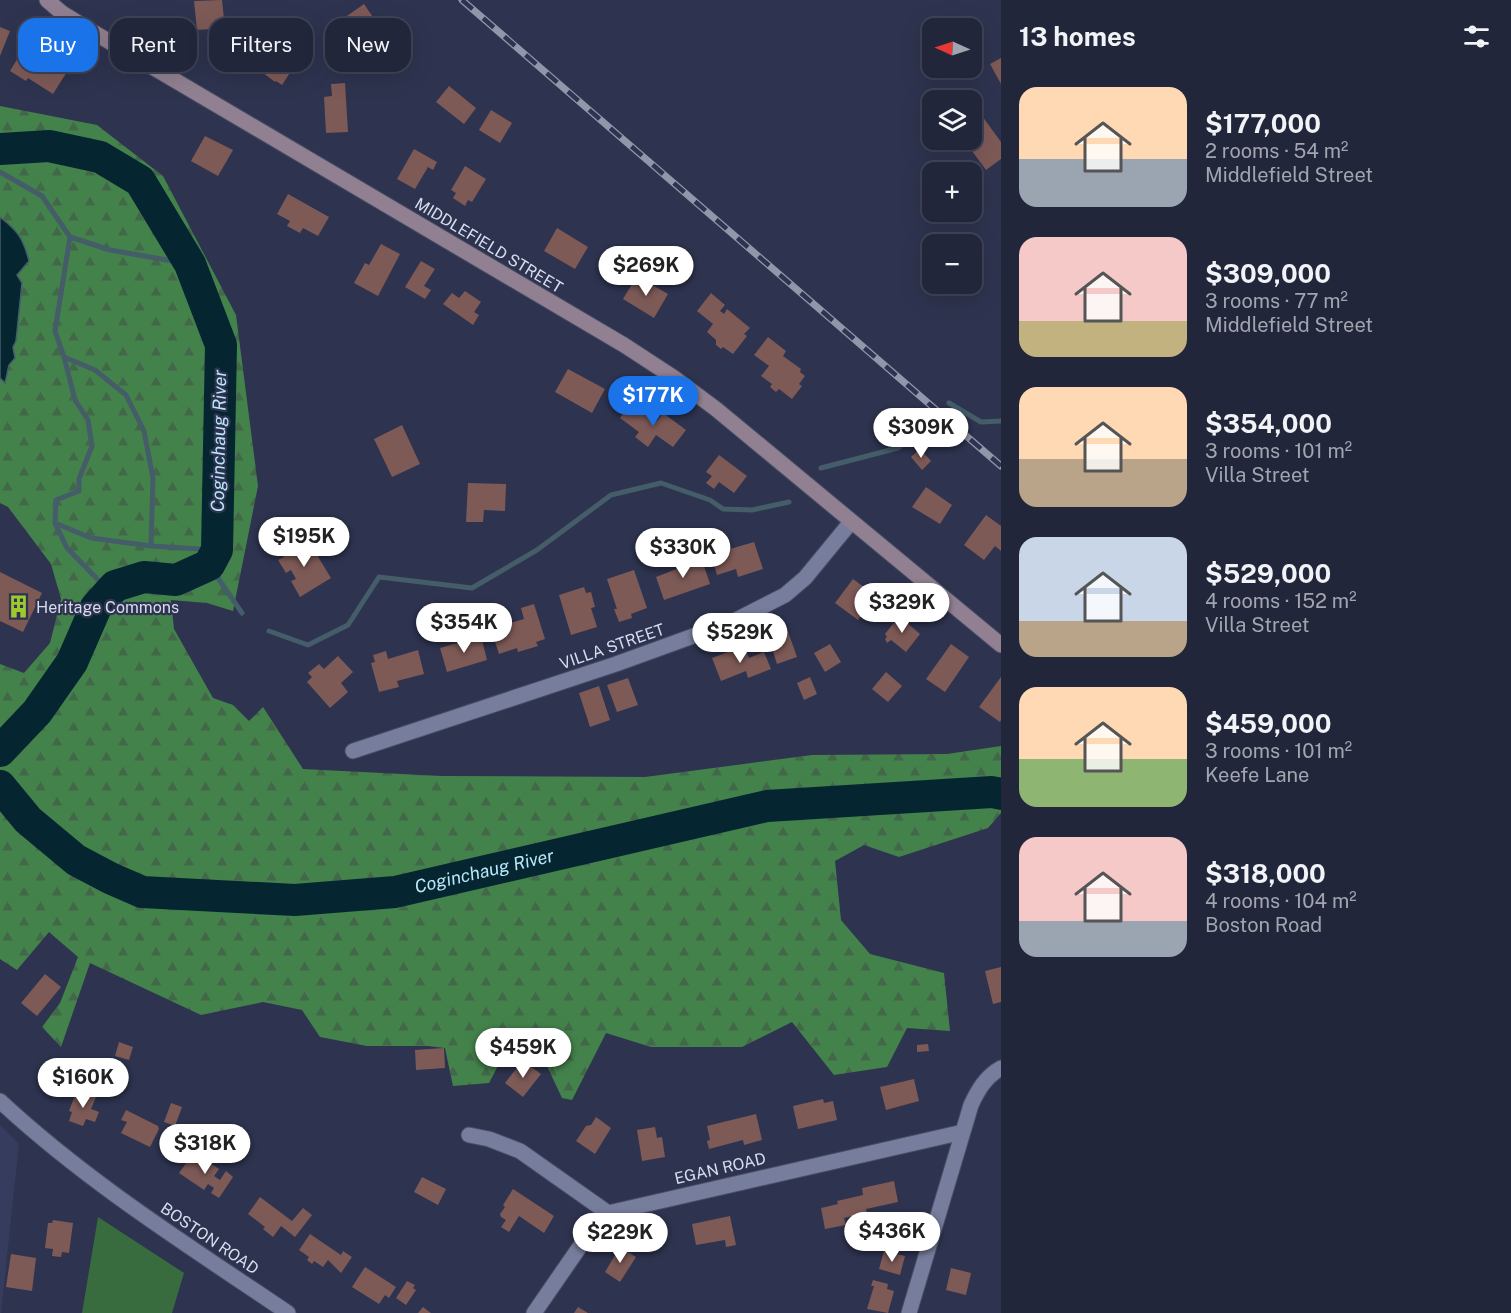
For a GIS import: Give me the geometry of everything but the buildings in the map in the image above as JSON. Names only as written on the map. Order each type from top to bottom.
[{"type":"main road","name":"MIDDLEFIELD STREET","points":[[47,0],[62,13],[93,32],[624,345],[674,377],[716,409],[1001,645]]},
{"type":"street","name":"VILLA STREET","points":[[353,751],[616,664],[732,622],[785,595],[805,578],[851,522]]},
{"type":"street","points":[[909,1313],[963,1132],[980,1087],[1001,1068]]},
{"type":"street","name":"BOSTON ROAD","points":[[0,1101],[31,1130],[104,1188],[288,1313]]},
{"type":"street","name":"EGAN ROAD","points":[[608,1214],[963,1132]]},
{"type":"street","points":[[470,1135],[520,1151],[608,1214],[590,1232],[534,1313]]},
{"type":"shaded area","points":[[0,217],[19,236],[29,261],[17,275],[22,283],[16,341],[13,347],[15,358],[9,365],[5,383],[0,378]]},
{"type":"shaded area","points":[[0,1125],[19,1144],[1,1313],[0,1313]]},
{"type":"green space","points":[[0,106],[97,125],[163,176],[236,315],[258,486],[233,611],[207,603],[171,600],[174,629],[213,698],[233,705],[249,721],[263,707],[303,769],[441,776],[645,777],[812,755],[947,754],[1001,746],[1001,813],[988,828],[899,857],[864,845],[835,861],[841,920],[870,954],[944,973],[950,1031],[907,1028],[887,1067],[834,1075],[792,1022],[742,1047],[651,1047],[606,1033],[572,1100],[562,1098],[546,1064],[509,1045],[489,1083],[453,1086],[445,1048],[367,1046],[320,1037],[302,1010],[263,1002],[201,1015],[90,963],[61,1047],[42,1027],[60,1003],[78,957],[49,932],[17,970],[0,959],[0,664],[24,673],[50,643],[61,599],[51,564],[8,507],[0,503]]},
{"type":"green space","points":[[98,1217],[184,1273],[172,1313],[82,1313]]},
{"type":"waterway","name":"Coginchaug River","points":[[0,149],[49,146],[100,157],[140,181],[190,264],[221,345],[217,550],[209,565],[176,580],[144,577],[115,586],[96,607],[72,662],[37,712],[0,751]]},
{"type":"waterway","points":[[0,172],[42,196],[70,237],[55,331],[64,357],[95,370],[126,395],[144,431],[153,478],[151,546],[217,550]]},
{"type":"waterway","points":[[70,237],[110,250],[190,264]]},
{"type":"waterway","points":[[64,357],[75,400],[88,420],[92,446],[79,479],[79,491],[56,500],[55,523],[67,548],[110,592]]},
{"type":"waterway","points":[[949,403],[981,422],[1001,421]]},
{"type":"waterway","points":[[821,468],[898,448],[927,424]]},
{"type":"waterway","points":[[269,631],[308,645],[348,625],[379,577],[472,588],[537,550],[611,495],[661,483],[710,500],[723,509],[752,510],[789,502]]},
{"type":"waterway","points":[[55,523],[91,538],[151,546]]},
{"type":"waterway","points":[[209,565],[242,613]]},
{"type":"waterway","name":"Coginchaug River","points":[[0,786],[28,820],[76,860],[142,892],[295,900],[395,892],[767,806],[992,792],[1001,794]]},
{"type":"railway","points":[[462,0],[1001,466]]},
{"type":"place","name":"Heritage Commons","points":[[18,607]]}]
